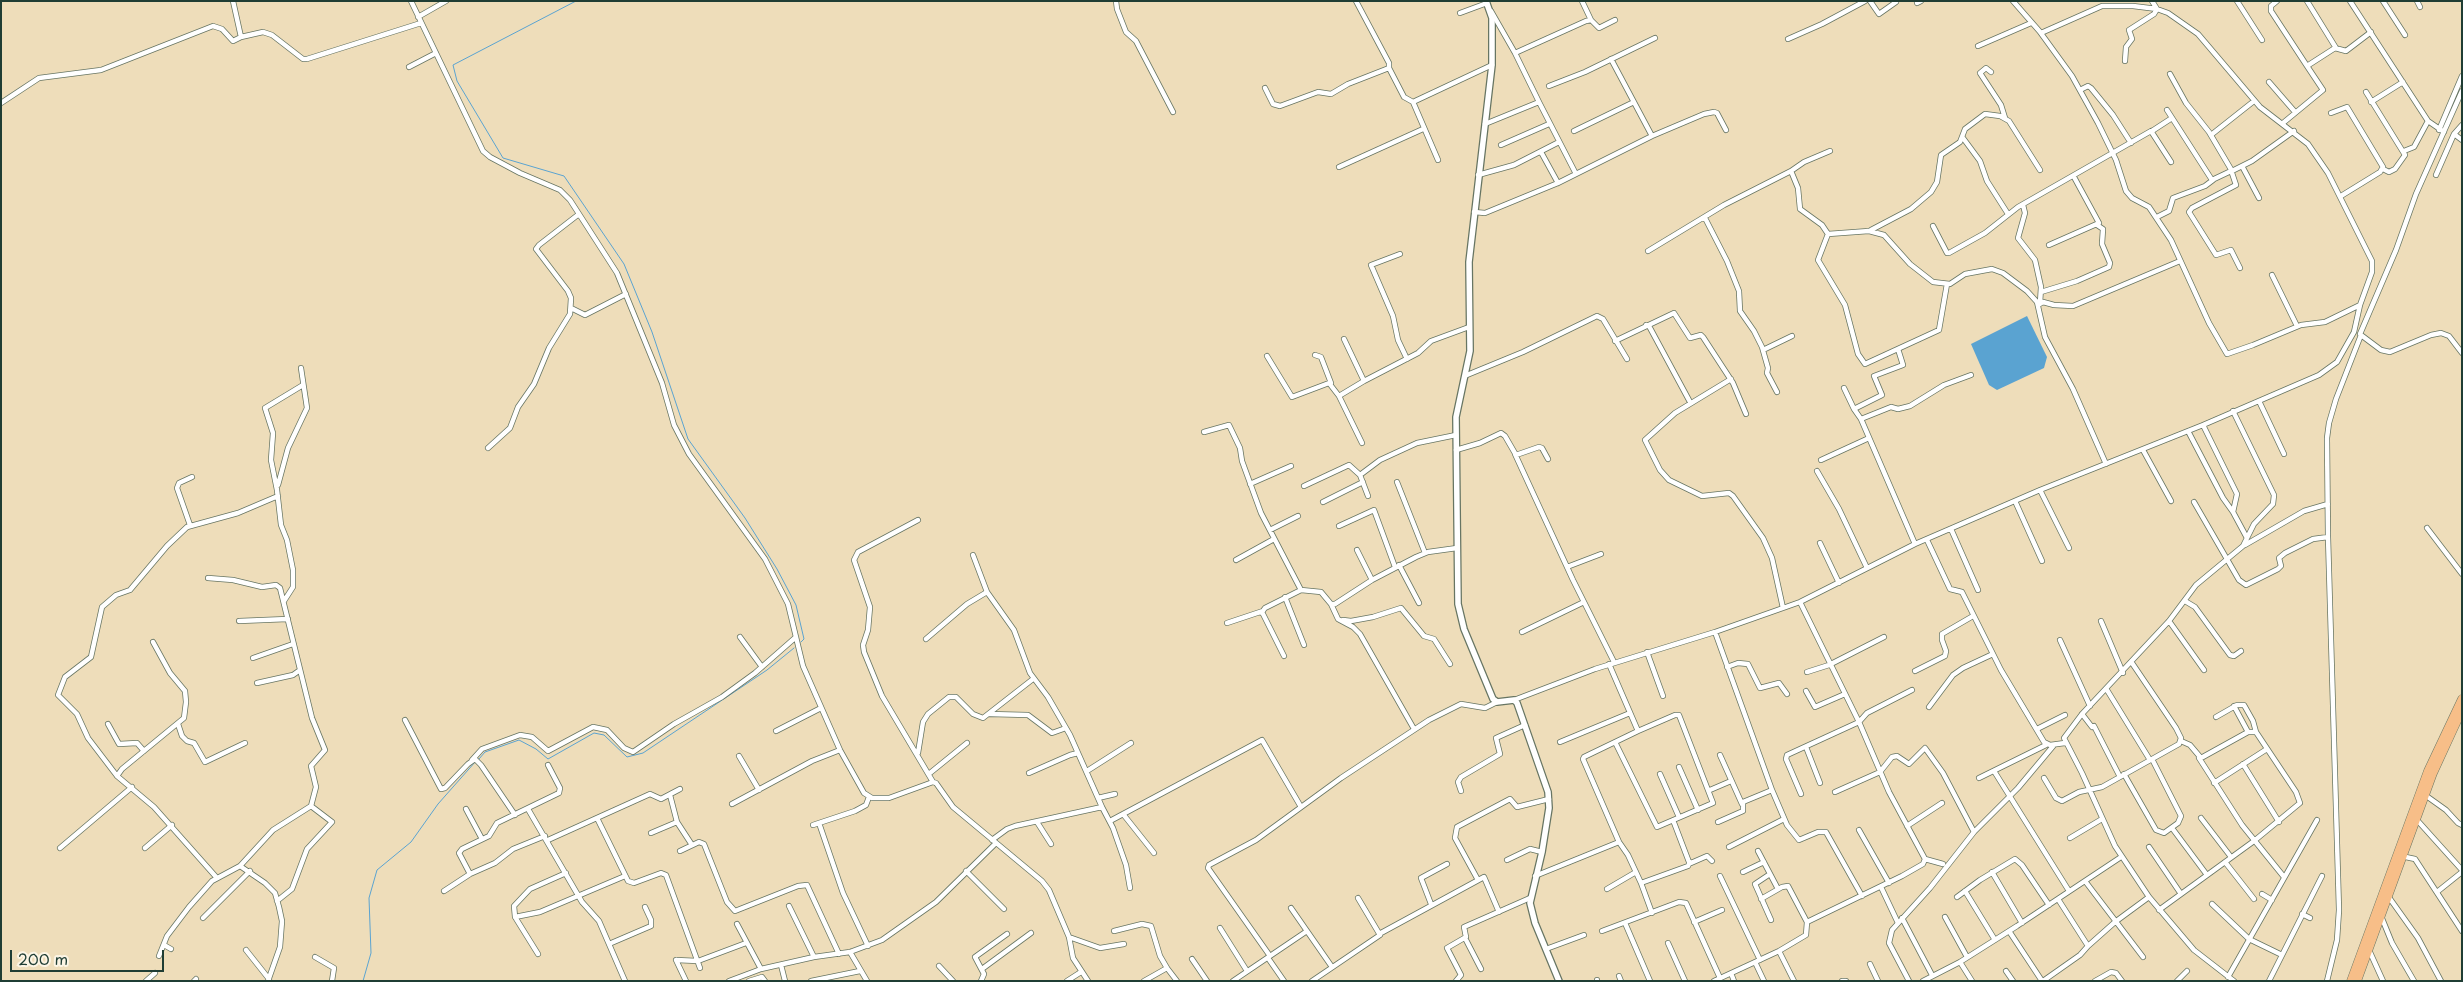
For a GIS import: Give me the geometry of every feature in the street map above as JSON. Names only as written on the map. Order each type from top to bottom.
[{"type":"highway","points":[[2351,981],[2457,719],[2462,699]]},
{"type":"highway","points":[[2357,981],[2382,916],[2428,771],[2462,710]]},
{"type":"street","points":[[233,1],[241,37]]},
{"type":"street","points":[[411,1],[483,151],[490,157],[520,173],[560,190],[617,273],[662,383],[674,425],[689,454],[765,559],[788,604],[803,666],[840,750],[857,782],[869,797],[889,798],[933,782]]},
{"type":"street","points":[[418,17],[446,1]]},
{"type":"street","points":[[1116,1],[1117,10],[1126,32],[1136,42],[1173,112]]},
{"type":"street","points":[[1356,1],[1404,96],[1413,102],[1423,129],[1438,160]]},
{"type":"street","points":[[1582,1],[1591,20],[1599,28],[1615,20]]},
{"type":"street","points":[[1788,39],[1822,24],[1865,1]]},
{"type":"street","points":[[1870,1],[1879,14],[1896,2]]},
{"type":"street","points":[[2013,1],[2040,32],[2080,90],[2112,152],[2126,191],[2132,198],[2147,205],[2157,217],[2209,323],[2227,354],[2297,326],[2311,322],[2325,322],[2360,305]]},
{"type":"street","points":[[2236,1],[2262,40]]},
{"type":"street","points":[[2277,1],[2271,6],[2271,11],[2323,90],[2283,123]]},
{"type":"street","points":[[2307,1],[2336,48],[2344,52],[2371,32]]},
{"type":"street","points":[[2350,1],[2428,121],[2441,131]]},
{"type":"street","points":[[2383,1],[2404,35]]},
{"type":"street","points":[[2416,1],[2420,7]]},
{"type":"street","points":[[1460,13],[1487,2],[1576,174]]},
{"type":"street","points":[[2154,2],[2157,9]]},
{"type":"street","points":[[1284,981],[1208,867],[1256,840],[1414,729],[1461,704],[1485,708],[1496,702],[1514,700],[1614,662],[1715,632],[1800,602],[1915,544],[2040,490],[2203,425],[2329,369],[2336,362],[2354,332],[2360,305],[2372,272],[2372,261],[2341,196],[2316,154],[2294,131],[2254,101],[2198,34],[2168,13],[2157,9],[2117,4],[2102,6],[2088,11],[2054,29],[2040,32]]},
{"type":"street","points":[[2125,61],[2126,47],[2132,39],[2130,29],[2153,16],[2157,9]]},
{"type":"street","points":[[1490,10],[1492,65],[1468,274],[1470,351],[1467,375],[1457,410],[1456,450],[1459,614],[1493,699],[1496,702]]},
{"type":"street","points":[[1515,53],[1591,20]]},
{"type":"street","points":[[1,102],[39,78],[85,74],[101,70],[200,30],[218,27],[231,41],[263,32],[272,35],[303,59],[307,59],[421,23]]},
{"type":"street","points":[[1978,46],[2031,23]]},
{"type":"street","points":[[1549,86],[1655,38]]},
{"type":"street","points":[[2307,66],[2336,48]]},
{"type":"street","points":[[409,66],[436,53]]},
{"type":"street","points":[[1611,59],[1652,136]]},
{"type":"street","points":[[1413,102],[1492,65]]},
{"type":"street","points":[[1265,88],[1273,104],[1280,106],[1318,92],[1331,94],[1348,84],[1389,68]]},
{"type":"street","points":[[1991,72],[1986,68],[1980,73],[2001,105],[2005,118],[2011,124],[2040,170]]},
{"type":"street","points":[[2170,74],[2186,103],[2211,136],[2237,183],[2235,186],[2192,208],[2189,212],[2216,255],[2232,251],[2240,268]]},
{"type":"street","points":[[2327,981],[2337,940],[2339,864],[2328,537],[2327,438],[2329,423],[2336,399],[2462,76]]},
{"type":"street","points":[[2268,82],[2295,112]]},
{"type":"street","points":[[2371,102],[2403,82]]},
{"type":"street","points":[[2080,90],[2088,86],[2092,88],[2113,115],[2130,143]]},
{"type":"street","points":[[2366,92],[2404,151],[2404,158],[2396,169],[2389,172],[2383,169]]},
{"type":"street","points":[[2441,131],[2462,92]]},
{"type":"street","points":[[2211,136],[2254,101]]},
{"type":"street","points":[[1485,124],[1538,102]]},
{"type":"street","points":[[1574,131],[1634,102]]},
{"type":"street","points":[[2331,113],[2344,107],[2348,108],[2383,165],[2383,169]]},
{"type":"street","points":[[2167,110],[2213,180]]},
{"type":"street","points":[[1474,212],[1486,213],[1558,183],[1652,136],[1714,112],[1720,116],[1726,130]]},
{"type":"street","points":[[1791,171],[1799,192],[1799,207],[1828,234],[1870,231],[1911,209],[1932,192],[1937,182],[1941,156],[1963,138],[1965,129],[1985,114],[2005,118]]},
{"type":"street","points":[[1933,226],[1948,254],[1985,233],[2008,214],[2172,118]]},
{"type":"street","points":[[2404,151],[2414,147],[2428,121]]},
{"type":"street","points":[[1501,145],[1549,124]]},
{"type":"street","points":[[2436,175],[2454,134],[2462,125]]},
{"type":"street","points":[[1339,167],[1423,129]]},
{"type":"street","points":[[2152,131],[2171,162]]},
{"type":"street","points":[[2157,217],[2170,211],[2173,198],[2205,186],[2231,170],[2242,166],[2294,131]]},
{"type":"street","points":[[2454,134],[2462,140]]},
{"type":"street","points":[[1963,138],[1980,161],[1987,181],[2008,214]]},
{"type":"street","points":[[1478,175],[1498,171],[1559,142]]},
{"type":"street","points":[[1648,251],[1724,205],[1791,171],[1800,164],[1830,151]]},
{"type":"street","points":[[1541,152],[1558,183]]},
{"type":"street","points":[[2242,166],[2259,198]]},
{"type":"street","points":[[2341,196],[2383,169]]},
{"type":"street","points":[[2074,177],[2098,220],[2097,225]]},
{"type":"street","points":[[2023,205],[2024,215],[2018,238],[2034,257],[2041,292],[2039,304],[2045,337],[2073,389],[2106,464]]},
{"type":"street","points":[[488,448],[510,428],[518,407],[534,384],[549,348],[566,322],[571,308],[568,290],[536,250],[538,245],[578,214]]},
{"type":"street","points":[[1705,218],[1737,286],[1741,314],[1754,331],[1763,350],[1768,368],[1767,373],[1777,392]]},
{"type":"street","points":[[2049,245],[2097,225]]},
{"type":"street","points":[[2041,292],[2055,289],[2066,283],[2076,282],[2110,265],[2102,244],[2103,229],[2097,225]]},
{"type":"street","points":[[1870,231],[1888,238],[1910,264],[1929,279],[1947,284],[1965,274],[1997,270],[2027,291],[2039,304]]},
{"type":"street","points":[[1828,234],[1818,260],[1846,305],[1858,354],[1865,364],[1939,330],[1947,284]]},
{"type":"street","points":[[1400,254],[1371,265],[1393,316],[1398,340],[1407,359]]},
{"type":"street","points":[[2039,304],[2044,302],[2054,305],[2073,306],[2180,262]]},
{"type":"street","points":[[2272,275],[2297,326]]},
{"type":"street","points":[[571,308],[585,315],[626,294]]},
{"type":"street","points":[[1616,341],[1674,313],[1690,338],[1703,337],[1731,379],[1746,414]]},
{"type":"street","points":[[1467,375],[1523,352],[1597,316],[1603,319],[1627,359]]},
{"type":"street","points":[[1648,325],[1690,402]]},
{"type":"street","points":[[1340,396],[1364,381],[1420,352],[1431,341],[1469,327]]},
{"type":"street","points":[[2354,332],[2382,350],[2390,352],[2431,335],[2441,333],[2449,336],[2462,353]]},
{"type":"street","points":[[1763,350],[1792,336]]},
{"type":"street","points":[[1344,339],[1364,381]]},
{"type":"street","points":[[1854,410],[1882,395],[1874,376],[1903,365],[1898,349]]},
{"type":"street","points":[[1314,355],[1321,357],[1331,384],[1340,396],[1362,443]]},
{"type":"street","points":[[1267,356],[1292,397],[1331,384]]},
{"type":"street","points":[[278,490],[288,448],[307,408],[301,368]]},
{"type":"street","points":[[1861,418],[1891,407],[1898,409],[1910,406],[1944,385],[1971,376]]},
{"type":"street","points":[[1731,379],[1690,402],[1647,437],[1646,443],[1660,470],[1672,482],[1702,496],[1731,493],[1763,538],[1772,558],[1783,608]]},
{"type":"street","points":[[284,601],[294,584],[287,540],[281,525],[278,490],[271,460],[273,433],[265,408],[303,384]]},
{"type":"street","points":[[1844,388],[1854,410],[1861,418],[1915,544]]},
{"type":"street","points":[[2258,401],[2284,454]]},
{"type":"street","points":[[2233,412],[2275,498],[2271,507],[2254,524],[2243,546]]},
{"type":"street","points":[[1204,432],[1229,425],[1240,448],[1250,484],[1270,530],[1301,590]]},
{"type":"street","points":[[2203,425],[2237,494],[2233,512]]},
{"type":"street","points":[[2188,431],[2223,498],[2247,538]]},
{"type":"street","points":[[1456,450],[1501,433],[1505,436],[1614,662]]},
{"type":"street","points":[[1360,475],[1380,460],[1408,447],[1456,435]]},
{"type":"street","points":[[1821,460],[1869,438]]},
{"type":"street","points":[[1515,454],[1539,447],[1542,448],[1548,459]]},
{"type":"street","points":[[2143,450],[2171,501]]},
{"type":"street","points":[[1304,486],[1350,465],[1360,475],[1368,496]]},
{"type":"street","points":[[1250,484],[1291,466]]},
{"type":"street","points":[[1817,471],[1839,509],[1866,568]]},
{"type":"street","points":[[190,525],[177,488],[179,483],[192,477]]},
{"type":"street","points":[[1323,502],[1363,482]]},
{"type":"street","points":[[1397,482],[1425,553]]},
{"type":"street","points":[[2040,490],[2069,548]]},
{"type":"street","points":[[217,878],[172,825],[132,787],[88,738],[77,714],[58,697],[62,681],[91,656],[102,607],[116,595],[130,590],[167,546],[190,525],[238,513],[278,496]]},
{"type":"street","points":[[2015,501],[2042,561]]},
{"type":"street","points":[[2194,502],[2241,582],[2248,585],[2278,569],[2281,566],[2279,558],[2285,553],[2313,540],[2328,537]]},
{"type":"street","points":[[2317,820],[2249,939],[2230,979],[2194,950],[2149,898],[2121,857],[2082,773],[2065,743],[2065,734],[2169,622],[2203,577],[2243,546],[2297,515],[2328,504]]},
{"type":"street","points":[[1339,526],[1374,510],[1397,566],[1419,603]]},
{"type":"street","points":[[1270,530],[1298,516]]},
{"type":"street","points":[[918,520],[858,552],[854,560],[870,607],[868,630],[863,645],[864,652],[882,696],[930,773],[933,782],[953,807],[1042,881],[1049,890],[1069,937],[1073,958],[1088,981]]},
{"type":"street","points":[[2426,528],[2462,574]]},
{"type":"street","points":[[1951,529],[1978,590]]},
{"type":"street","points":[[1236,560],[1274,539]]},
{"type":"street","points":[[1927,540],[1950,589],[1962,592],[1993,654],[2046,745]]},
{"type":"street","points":[[1820,543],[1839,583]]},
{"type":"street","points":[[1332,604],[1397,566],[1425,553],[1457,548]]},
{"type":"street","points":[[1357,550],[1372,580]]},
{"type":"street","points":[[1567,567],[1601,554]]},
{"type":"street","points":[[973,555],[987,592],[1014,630],[1033,679],[1048,697],[1087,771],[1110,821],[1126,866],[1130,888]]},
{"type":"street","points":[[159,956],[167,936],[189,907],[217,878],[240,866],[273,830],[311,806],[316,787],[311,766],[325,750],[312,718],[306,686],[292,644],[280,588],[276,585],[262,587],[233,580],[208,578]]},
{"type":"street","points":[[1227,623],[1262,610],[1301,590],[1321,592],[1332,604],[1333,610],[1341,621],[1353,627],[1360,634],[1414,729]]},
{"type":"street","points":[[926,639],[968,604],[987,592]]},
{"type":"street","points":[[1285,597],[1304,645]]},
{"type":"street","points":[[2185,601],[2195,607],[2230,655],[2234,656],[2242,651]]},
{"type":"street","points":[[1522,632],[1584,602]]},
{"type":"street","points":[[1800,602],[1829,665],[1859,722],[1880,772],[1925,859],[1943,864]]},
{"type":"street","points":[[1333,610],[1343,620],[1348,622],[1401,608],[1424,636],[1434,639],[1450,664]]},
{"type":"street","points":[[1262,610],[1284,656]]},
{"type":"street","points":[[1915,671],[1945,656],[1946,651],[1942,634],[1973,616]]},
{"type":"street","points":[[239,621],[288,619]]},
{"type":"street","points":[[2101,621],[2123,673]]},
{"type":"street","points":[[2169,622],[2204,670]]},
{"type":"street","points":[[1715,632],[1784,819],[1792,833],[1799,840],[1818,832],[1826,832],[1862,896]]},
{"type":"street","points":[[740,637],[762,667]]},
{"type":"street","points":[[404,720],[442,790],[475,760],[478,751],[520,735],[532,737],[548,751],[593,727],[607,730],[624,748],[633,752],[674,724],[722,697],[762,667],[796,637]]},
{"type":"street","points":[[1806,672],[1829,665],[1884,637]]},
{"type":"street","points":[[2060,640],[2090,706]]},
{"type":"street","points":[[119,772],[184,718],[185,691],[166,667],[153,642]]},
{"type":"street","points":[[253,658],[292,644]]},
{"type":"street","points":[[1647,652],[1663,696]]},
{"type":"street","points":[[1929,707],[1953,675],[1963,668],[1993,654]]},
{"type":"street","points":[[1727,667],[1738,663],[1748,664],[1760,688],[1780,683],[1787,694]]},
{"type":"street","points":[[2132,663],[2176,728],[2181,741],[2190,745],[2200,758],[2214,783],[2254,841],[2284,877]]},
{"type":"street","points":[[1609,664],[1638,732]]},
{"type":"street","points":[[257,683],[293,675],[300,670]]},
{"type":"street","points":[[918,753],[923,722],[928,714],[949,697],[956,697],[977,716],[983,718],[1003,700],[1033,679]]},
{"type":"street","points":[[1800,794],[1786,757],[1859,722],[1867,713],[1912,690]]},
{"type":"street","points":[[2082,714],[2093,727],[2156,830],[2161,834],[2178,823],[2181,816],[2151,760],[2107,690]]},
{"type":"street","points":[[1806,691],[1816,706],[1845,694]]},
{"type":"street","points":[[1514,700],[1543,773],[1549,799],[1542,852],[1530,898],[1533,916],[1559,981]]},
{"type":"street","points":[[2159,910],[2279,822],[2298,806],[2300,800],[2256,732],[2254,721],[2246,707],[2241,704],[2234,706],[2216,717]]},
{"type":"street","points":[[2234,706],[2248,732]]},
{"type":"street","points":[[776,731],[821,708]]},
{"type":"street","points":[[1560,742],[1630,713]]},
{"type":"street","points":[[989,714],[1028,715],[1052,733],[1066,728]]},
{"type":"street","points":[[1615,742],[1657,827],[1714,802],[1679,715],[1675,715],[1615,742],[1584,757],[1583,759],[1619,842],[1641,883],[1652,913]]},
{"type":"street","points":[[2037,729],[2065,715]]},
{"type":"street","points":[[108,724],[118,743],[137,743],[144,751]]},
{"type":"street","points":[[178,724],[182,736],[186,741],[194,743],[205,762],[245,743]]},
{"type":"street","points":[[1461,791],[1458,782],[1460,777],[1500,754],[1496,738],[1525,725]]},
{"type":"street","points":[[2200,758],[2207,756],[2248,732],[2256,732]]},
{"type":"street","points":[[1110,821],[1262,740],[1302,807]]},
{"type":"street","points":[[2044,778],[2060,801],[2079,792],[2090,791],[2122,776],[2176,747],[2181,741]]},
{"type":"street","points":[[930,773],[967,743]]},
{"type":"street","points":[[1087,771],[1131,743]]},
{"type":"street","points":[[1978,778],[2046,745],[2065,743]]},
{"type":"street","points":[[1909,981],[1889,943],[1889,934],[1930,888],[1974,832],[2010,798],[2054,745]]},
{"type":"street","points":[[1806,747],[1820,783]]},
{"type":"street","points":[[1834,792],[1880,772],[1892,756],[1897,756],[1909,764],[1923,749],[1927,749],[1943,773],[1974,832]]},
{"type":"street","points":[[2214,783],[2266,749]]},
{"type":"street","points":[[732,804],[812,761],[840,750]]},
{"type":"street","points":[[1029,773],[1070,755],[1078,754]]},
{"type":"street","points":[[739,756],[759,790]]},
{"type":"street","points":[[1718,822],[1742,811],[1742,804],[1720,756]]},
{"type":"street","points":[[475,760],[515,815]]},
{"type":"street","points":[[2243,764],[2279,822]]},
{"type":"street","points":[[470,874],[459,853],[462,849],[491,834],[497,823],[528,809],[560,791],[548,765]]},
{"type":"street","points":[[1679,766],[1698,810]]},
{"type":"street","points":[[1994,771],[2069,891]]},
{"type":"street","points":[[1660,774],[1679,817]]},
{"type":"street","points":[[1710,790],[1731,781]]},
{"type":"street","points":[[60,848],[132,787]]},
{"type":"street","points":[[444,890],[470,874],[495,863],[513,849],[597,818],[650,794],[661,799],[670,796],[680,789]]},
{"type":"street","points":[[1742,804],[1772,790]]},
{"type":"street","points":[[1098,798],[1115,794]]},
{"type":"street","points":[[2425,795],[2446,810],[2462,825]]},
{"type":"street","points":[[670,796],[677,822],[692,845]]},
{"type":"street","points":[[813,825],[855,811],[866,805],[869,797]]},
{"type":"street","points":[[1478,880],[1455,838],[1457,827],[1510,799],[1517,807],[1549,799]]},
{"type":"street","points":[[1907,826],[1942,803]]},
{"type":"street","points":[[277,901],[292,889],[308,849],[332,822],[311,806]]},
{"type":"street","points":[[729,981],[742,978],[761,969],[814,957],[850,952],[868,946],[892,934],[926,910],[1007,829],[1102,807]]},
{"type":"street","points":[[466,809],[482,839]]},
{"type":"street","points":[[528,809],[579,897],[596,915],[625,981]]},
{"type":"street","points":[[1123,814],[1154,854]]},
{"type":"street","points":[[597,818],[625,876],[634,883],[661,873],[666,875],[700,968]]},
{"type":"street","points":[[2202,818],[2231,857]]},
{"type":"street","points":[[1728,847],[1784,819]]},
{"type":"street","points":[[2070,838],[2102,819]]},
{"type":"street","points":[[1673,820],[1690,862]]},
{"type":"street","points":[[2417,820],[2462,871],[2437,892]]},
{"type":"street","points":[[651,833],[677,822]]},
{"type":"street","points":[[1037,822],[1051,844]]},
{"type":"street","points":[[819,823],[843,893],[868,946]]},
{"type":"street","points":[[145,848],[172,825]]},
{"type":"street","points":[[2172,828],[2207,875]]},
{"type":"street","points":[[1860,830],[1889,883]]},
{"type":"street","points":[[680,852],[699,842],[705,847],[727,902],[735,911],[798,886],[807,885],[839,954]]},
{"type":"street","points":[[1535,876],[1619,842]]},
{"type":"street","points":[[2149,847],[2181,894]]},
{"type":"street","points":[[1507,860],[1530,849],[1542,852]]},
{"type":"street","points":[[1758,851],[1778,889]]},
{"type":"street","points":[[1641,883],[1683,868],[1690,862],[1707,856],[1712,861]]},
{"type":"street","points":[[2401,856],[2415,859],[2462,931]]},
{"type":"street","points":[[1923,981],[1960,962],[2121,857]]},
{"type":"street","points":[[1806,922],[1889,883],[1923,864],[1925,859]]},
{"type":"street","points":[[1957,897],[2011,860],[2019,861],[2049,905]]},
{"type":"street","points":[[1743,872],[1764,862]]},
{"type":"street","points":[[2225,862],[2254,899]]},
{"type":"street","points":[[1432,904],[1421,877],[1447,864]]},
{"type":"street","points":[[240,866],[250,871],[275,894],[282,920],[280,947],[269,980]]},
{"type":"street","points":[[203,918],[250,871]]},
{"type":"street","points":[[966,871],[1004,909]]},
{"type":"street","points":[[1607,889],[1636,872]]},
{"type":"street","points":[[1992,872],[2022,923]]},
{"type":"street","points":[[538,954],[515,917],[514,906],[525,893],[566,873]]},
{"type":"street","points":[[1770,874],[1755,884],[1771,920]]},
{"type":"street","points":[[515,917],[540,912],[625,876]]},
{"type":"street","points":[[1720,876],[1758,961],[1764,981]]},
{"type":"street","points":[[2270,980],[2322,876]]},
{"type":"street","points":[[1312,981],[1380,933],[1484,877],[1498,912]]},
{"type":"street","points":[[2085,880],[2143,957]]},
{"type":"street","points":[[1714,981],[1780,951],[1806,934],[1806,922],[1790,887],[1784,886],[1761,899]]},
{"type":"street","points":[[1881,887],[1898,923]]},
{"type":"street","points":[[1965,891],[1995,940]]},
{"type":"street","points":[[2262,894],[2272,900]]},
{"type":"street","points":[[2388,896],[2418,938],[2441,981]]},
{"type":"street","points":[[1358,898],[1380,933]]},
{"type":"street","points":[[1481,969],[1465,938],[1464,926],[1530,898]]},
{"type":"street","points":[[2009,931],[2042,981],[2080,955],[2115,922],[2149,898]]},
{"type":"street","points":[[2058,899],[2088,946]]},
{"type":"street","points":[[1602,931],[1683,902],[1686,903],[1720,978]]},
{"type":"street","points":[[2212,904],[2249,939],[2282,955]]},
{"type":"street","points":[[789,906],[814,957]]},
{"type":"street","points":[[609,944],[651,926],[651,920],[645,908]]},
{"type":"street","points":[[1291,908],[1332,967]]},
{"type":"street","points":[[1694,922],[1722,910]]},
{"type":"street","points":[[2302,914],[2310,918]]},
{"type":"street","points":[[2382,916],[2392,943],[2414,981]]},
{"type":"street","points":[[1945,917],[1967,957]]},
{"type":"street","points":[[1902,918],[1932,975]]},
{"type":"street","points":[[738,924],[761,969]]},
{"type":"street","points":[[1114,931],[1142,924],[1151,926],[1160,956],[1177,981]]},
{"type":"street","points":[[1625,924],[1650,981]]},
{"type":"street","points":[[1220,928],[1247,971]]},
{"type":"street","points":[[1233,981],[1307,931]]},
{"type":"street","points":[[982,969],[1031,933]]},
{"type":"street","points":[[981,981],[984,977],[982,969],[974,956],[1007,934]]},
{"type":"street","points":[[1546,949],[1584,935]]},
{"type":"street","points":[[1069,937],[1100,948],[1124,944]]},
{"type":"street","points":[[1456,981],[1461,975],[1447,948],[1465,938]]},
{"type":"street","points":[[686,981],[676,960],[698,961],[746,942]]},
{"type":"street","points":[[1668,943],[1685,981]]},
{"type":"street","points":[[164,945],[171,949]]},
{"type":"street","points":[[246,950],[269,980]]},
{"type":"street","points":[[2369,950],[2383,981]]},
{"type":"street","points":[[1780,951],[1794,981]]},
{"type":"street","points":[[850,952],[867,981]]},
{"type":"street","points":[[315,957],[334,968],[332,981]]},
{"type":"street","points":[[1192,959],[1206,981]]},
{"type":"street","points":[[1960,962],[1972,981]]},
{"type":"street","points":[[1870,964],[1878,981]]},
{"type":"street","points":[[781,965],[785,981]]},
{"type":"street","points":[[940,966],[953,981]]},
{"type":"street","points":[[1144,981],[1167,968]]},
{"type":"street","points":[[811,981],[860,971]]},
{"type":"street","points":[[2006,971],[2013,981]]},
{"type":"street","points":[[2177,981],[2187,971]]},
{"type":"street","points":[[146,981],[155,972]]},
{"type":"street","points":[[1067,981],[1081,972]]},
{"type":"street","points":[[2096,981],[2111,972],[2116,973],[2122,981]]},
{"type":"street","points":[[1731,973],[1734,981]]},
{"type":"street","points":[[749,981],[762,977],[765,981]]},
{"type":"water","points":[[2027,316],[2047,357],[2044,368],[1997,390],[1989,385],[1971,344]]},
{"type":"waterway","points":[[576,1],[453,65],[457,81],[503,158],[564,176],[624,264],[652,332],[688,439],[745,518],[777,569],[796,605],[804,639],[801,642]]},
{"type":"waterway","points":[[479,759],[485,752],[519,740],[536,749],[548,759],[594,733],[604,735],[627,757],[643,753],[767,670],[794,648]]},
{"type":"waterway","points":[[363,981],[371,953],[369,898],[377,870],[411,842],[438,804],[476,761]]}]
